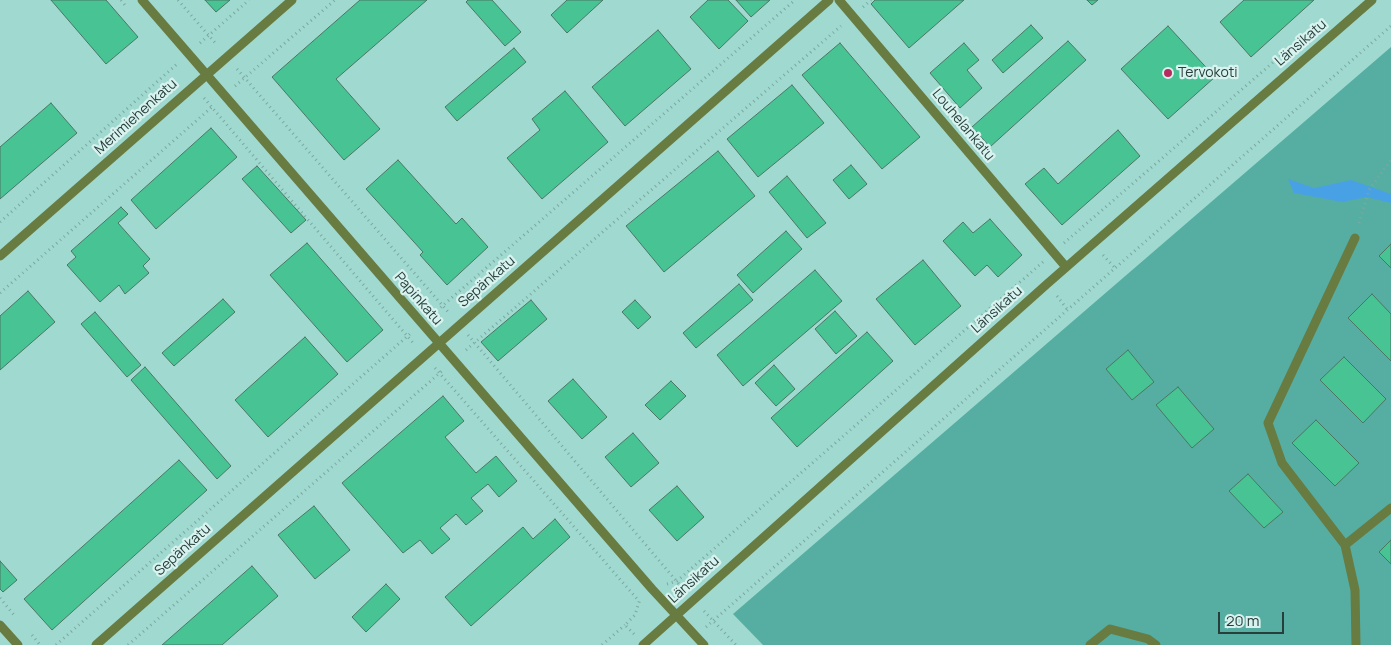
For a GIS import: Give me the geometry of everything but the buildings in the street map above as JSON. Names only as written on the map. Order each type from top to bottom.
[{"type":"street","name":"Papinkatu","points":[[142,0],[438,343],[704,645]]},
{"type":"street","name":"Merimiehenkatu","points":[[0,256],[192,85],[292,0]]},
{"type":"street","name":"Sepänkatu","points":[[96,645],[423,355],[829,0]]},
{"type":"street","name":"Louhelankatu","points":[[839,0],[1066,267]]},
{"type":"street","name":"Länsikatu","points":[[644,644],[692,599],[1066,267],[1372,0]]},
{"type":"street","points":[[1355,238],[1268,423],[1282,463],[1345,545],[1355,590],[1356,645]]},
{"type":"street","points":[[1345,545],[1391,508]]},
{"type":"street","points":[[0,625],[18,645]]},
{"type":"street","points":[[1090,645],[1110,629],[1148,639],[1156,645]]},
{"type":"path","points":[[121,0],[133,14]]},
{"type":"path","points":[[178,0],[459,324],[692,599],[736,645]]},
{"type":"path","points":[[0,222],[249,0]]},
{"type":"path","points":[[0,293],[224,95],[335,0]]},
{"type":"path","points":[[56,645],[442,305],[795,0]]},
{"type":"path","points":[[128,645],[871,0]]},
{"type":"path","points":[[713,620],[1391,26]]},
{"type":"path","points":[[677,581],[1294,45]]},
{"type":"path","points":[[170,57],[211,108],[423,355],[638,601],[635,615],[602,645]]},
{"type":"path","points":[[1355,238],[1369,190],[1391,160]]},
{"type":"path","points":[[625,625],[644,644]]},
{"type":"green space","points":[[1391,47],[1391,645],[763,645],[733,614]]},
{"type":"water","points":[[1288,179],[1314,188],[1351,180],[1391,194],[1391,203],[1367,197],[1342,202],[1294,193]]},
{"type":"place","name":"Tervokoti","points":[[1168,73]]}]
